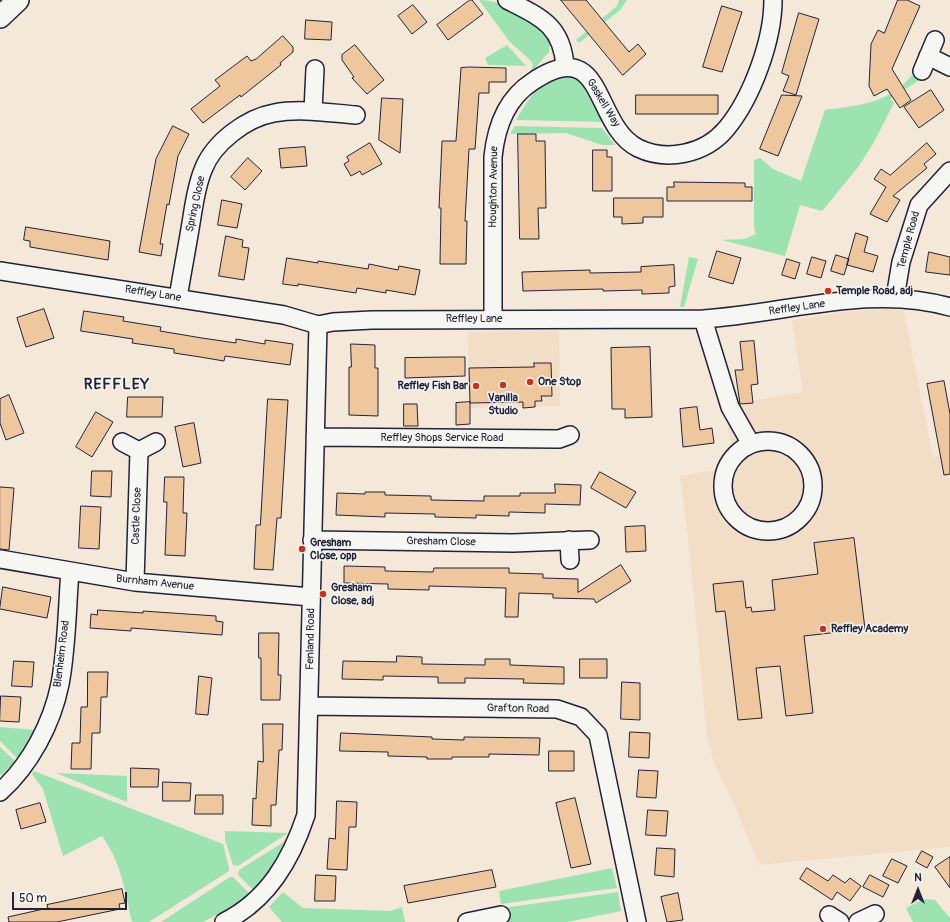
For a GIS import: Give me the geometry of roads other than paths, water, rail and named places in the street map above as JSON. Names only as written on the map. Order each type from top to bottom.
[{"type":"main road","points":[[0,16],[18,0]]},
{"type":"street","points":[[507,0],[546,22],[556,33],[564,57],[565,66]]},
{"type":"street","name":"Gaskell Way","points":[[565,66],[582,71],[593,83],[615,125],[624,138],[637,148],[651,153],[666,155],[683,154],[699,150],[713,141],[726,129],[753,84],[769,36],[773,0]]},
{"type":"street","points":[[935,40],[925,64],[950,67]]},
{"type":"street","name":"Houghton Avenue","points":[[493,319],[493,157],[499,122],[512,101],[523,88],[550,70],[565,66]]},
{"type":"street","points":[[313,111],[315,69]]},
{"type":"street","name":"Spring Close","points":[[178,298],[197,187],[203,168],[211,154],[226,138],[240,127],[272,113],[313,111],[356,115]]},
{"type":"street","name":"Temple Road","points":[[895,298],[901,262],[919,205],[950,171]]},
{"type":"street","name":"Reffley Lane","points":[[0,271],[284,315],[318,325],[333,322],[372,320],[703,318],[737,316],[861,298],[895,298],[930,301],[950,307]]},
{"type":"street","points":[[703,318],[730,407],[751,444]]},
{"type":"street","name":"Fenland Road","points":[[224,922],[236,916],[258,899],[274,881],[282,870],[297,841],[306,815],[310,706],[312,540],[318,325]]},
{"type":"street","name":"Reffley Shops Service Road","points":[[315,437],[558,439],[570,436]]},
{"type":"street","points":[[769,441],[787,445],[802,456],[811,473],[812,492],[810,501],[800,517],[785,527],[768,530],[750,527],[736,517],[726,502],[723,485],[726,468],[736,454],[751,444],[769,441]]},
{"type":"street","points":[[122,442],[139,451],[156,442]]},
{"type":"street","name":"Castle Close","points":[[135,582],[139,451]]},
{"type":"street","name":"Gresham Close","points":[[312,540],[513,543],[590,540]]},
{"type":"street","points":[[569,540],[570,560]]},
{"type":"street","name":"Burnham Avenue","points":[[0,559],[135,582],[311,596]]},
{"type":"street","name":"Blenheim Road","points":[[0,792],[25,765],[42,734],[54,705],[60,684],[70,571]]},
{"type":"street","name":"Grafton Road","points":[[310,706],[557,709],[581,717],[598,735],[638,922]]},
{"type":"street","points":[[858,922],[875,914]]},
{"type":"street","points":[[468,922],[501,915]]},
{"type":"place","name":"Temple Road, adj","points":[[828,291]]},
{"type":"place","name":"One Stop","points":[[530,382]]},
{"type":"place","name":"Vanilla Studio","points":[[503,385]]},
{"type":"place","name":"Reffley Fish Bar","points":[[476,386]]},
{"type":"place","name":"Gresham Close, opp","points":[[302,549]]},
{"type":"place","name":"Gresham Close, adj","points":[[323,594]]},
{"type":"place","name":"Reffley Academy","points":[[823,629]]},
{"type":"district","name":"REFFLEY","points":[[117,385]]}]
